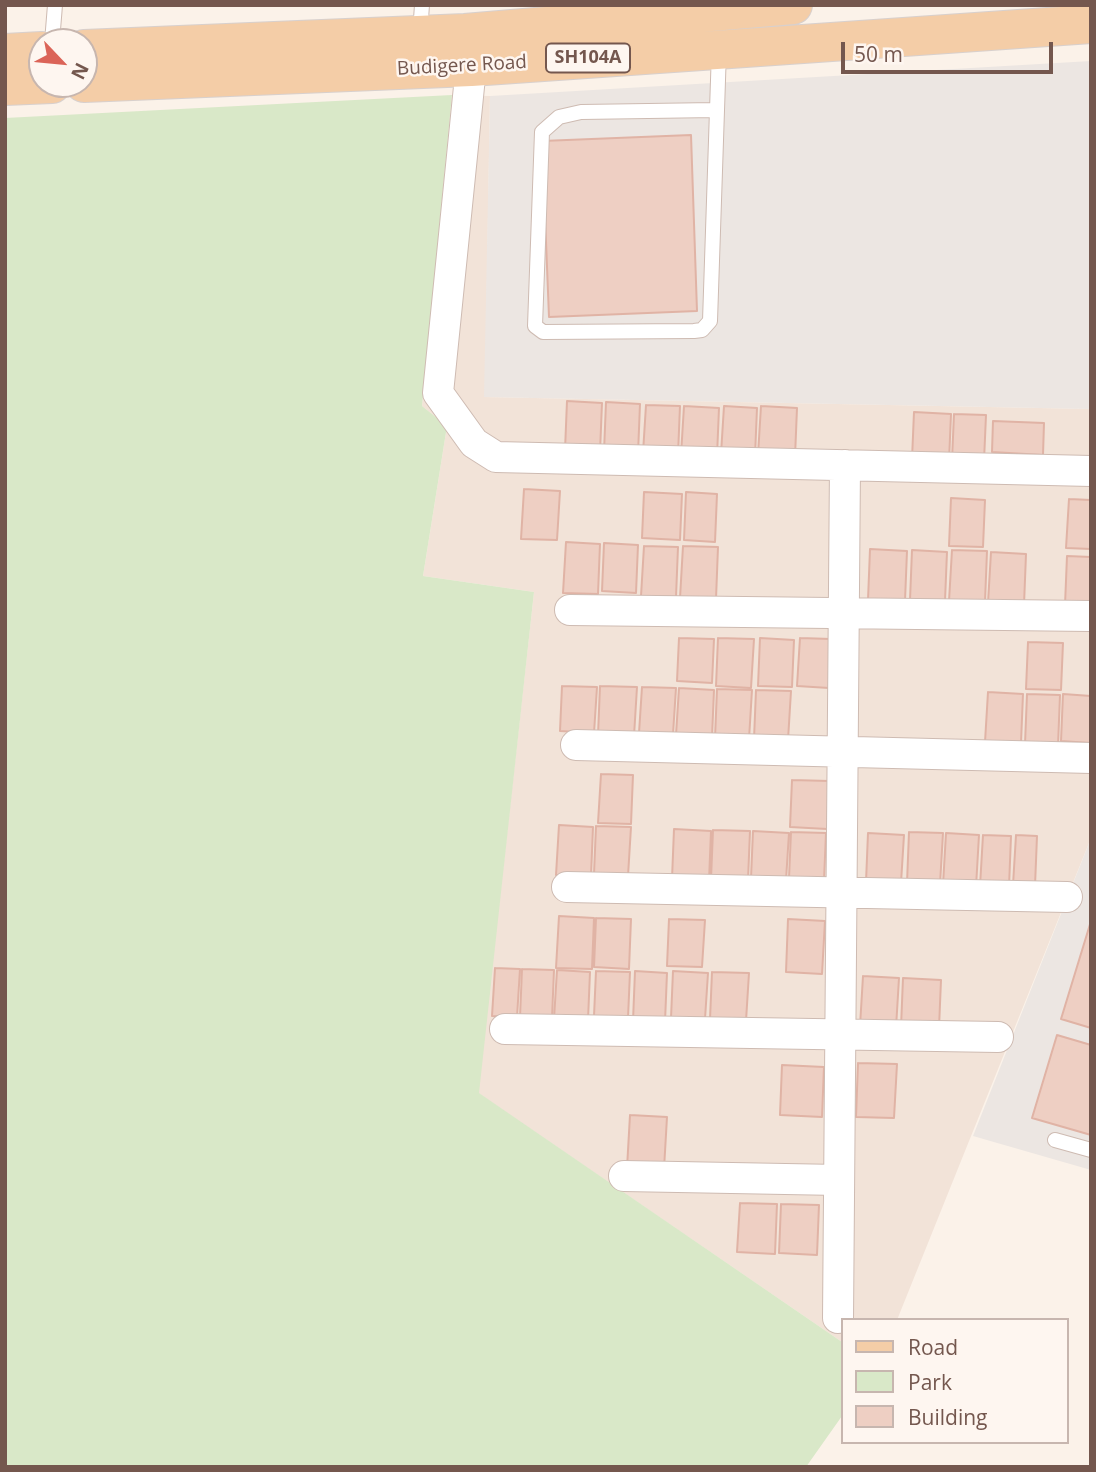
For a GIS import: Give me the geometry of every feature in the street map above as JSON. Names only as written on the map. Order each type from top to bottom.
[{"type":"main road","name":"Budigere Road","points":[[98,48],[421,20],[793,5]]},
{"type":"main road","name":"Budigere Road","points":[[98,82],[471,66],[1091,24]]},
{"type":"main road","points":[[5,53],[28,52]]},
{"type":"main road","points":[[5,86],[28,85]]},
{"type":"street","points":[[471,66],[438,393],[474,443],[496,457],[1091,471]]},
{"type":"street","points":[[838,1318],[845,465]]},
{"type":"street","points":[[570,610],[1091,616]]},
{"type":"street","points":[[576,745],[1091,758]]},
{"type":"street","points":[[567,887],[1067,897]]},
{"type":"street","points":[[505,1029],[998,1037]]},
{"type":"street","points":[[624,1176],[839,1180]]},
{"type":"lane","points":[[53,28],[55,5]]},
{"type":"lane","points":[[715,110],[581,112],[559,117],[542,132],[535,326],[543,332],[694,331],[702,330],[710,321],[719,49]]},
{"type":"lane","points":[[1055,1140],[1091,1150]]},
{"type":"shaded area","points":[[1091,61],[1091,409],[484,397],[490,96]]},
{"type":"shaded area","points":[[452,95],[490,96],[485,397],[1091,409],[1091,838],[898,1318],[841,1318],[841,1341],[478,1093],[534,592],[423,576],[447,426],[422,406]]},
{"type":"shaded area","points":[[1091,838],[1091,1170],[973,1136]]},
{"type":"green space","points":[[452,95],[422,406],[447,426],[423,576],[534,592],[479,1093],[841,1341],[841,1417],[806,1467],[5,1467],[5,118]]},
{"type":"building","points":[[691,135],[697,311],[549,317],[542,141]]},
{"type":"building","points":[[567,401],[602,403],[600,452],[565,450]]},
{"type":"building","points":[[606,402],[640,404],[638,454],[604,452]]},
{"type":"building","points":[[646,405],[680,406],[678,455],[643,453]]},
{"type":"building","points":[[684,406],[719,408],[717,456],[681,455]]},
{"type":"building","points":[[724,406],[757,408],[755,456],[721,454]]},
{"type":"building","points":[[761,406],[797,408],[795,457],[758,455]]},
{"type":"building","points":[[914,412],[951,414],[949,461],[912,459]]},
{"type":"building","points":[[954,414],[986,415],[984,461],[952,460]]},
{"type":"building","points":[[993,421],[1044,423],[1043,455],[992,452]]},
{"type":"building","points":[[524,489],[560,491],[557,540],[521,539]]},
{"type":"building","points":[[644,492],[682,494],[680,540],[642,538]]},
{"type":"building","points":[[686,492],[717,494],[715,542],[684,540]]},
{"type":"building","points":[[951,498],[985,500],[983,547],[949,546]]},
{"type":"building","points":[[1069,499],[1091,500],[1091,549],[1066,548]]},
{"type":"building","points":[[566,542],[600,544],[598,594],[563,593]]},
{"type":"building","points":[[604,543],[638,545],[636,593],[602,591]]},
{"type":"building","points":[[644,546],[678,547],[676,597],[641,596]]},
{"type":"building","points":[[683,546],[718,547],[716,599],[680,598]]},
{"type":"building","points":[[870,549],[907,551],[905,601],[868,600]]},
{"type":"building","points":[[912,550],[947,552],[945,601],[910,600]]},
{"type":"building","points":[[952,550],[987,551],[985,602],[949,601]]},
{"type":"building","points":[[991,552],[1026,554],[1024,605],[988,603]]},
{"type":"building","points":[[1067,556],[1091,557],[1091,606],[1065,605]]},
{"type":"building","points":[[679,638],[714,639],[712,683],[677,681]]},
{"type":"building","points":[[718,638],[754,639],[751,688],[716,686]]},
{"type":"building","points":[[760,638],[794,640],[792,687],[758,686]]},
{"type":"building","points":[[800,638],[831,639],[829,688],[797,686]]},
{"type":"building","points":[[1028,642],[1063,643],[1061,690],[1026,689]]},
{"type":"building","points":[[562,686],[597,687],[594,733],[560,731]]},
{"type":"building","points":[[600,686],[637,687],[634,736],[598,735]]},
{"type":"building","points":[[642,687],[676,688],[673,734],[639,733]]},
{"type":"building","points":[[679,688],[714,690],[712,737],[676,735]]},
{"type":"building","points":[[717,689],[752,690],[749,739],[715,738]]},
{"type":"building","points":[[756,690],[791,691],[788,740],[754,739]]},
{"type":"building","points":[[988,692],[1023,694],[1021,743],[985,742]]},
{"type":"building","points":[[1027,694],[1060,695],[1058,746],[1025,744]]},
{"type":"building","points":[[1063,694],[1091,696],[1090,743],[1061,741]]},
{"type":"building","points":[[601,774],[633,775],[631,824],[598,823]]},
{"type":"building","points":[[792,780],[829,781],[827,829],[790,827]]},
{"type":"building","points":[[559,825],[593,827],[591,876],[556,875]]},
{"type":"building","points":[[596,826],[631,827],[628,876],[594,874]]},
{"type":"building","points":[[674,829],[711,831],[709,881],[672,879]]},
{"type":"building","points":[[713,830],[750,831],[748,880],[711,879]]},
{"type":"building","points":[[753,831],[789,833],[786,880],[751,878]]},
{"type":"building","points":[[791,832],[826,833],[824,880],[789,878]]},
{"type":"building","points":[[909,832],[943,833],[940,884],[907,883]]},
{"type":"building","points":[[868,833],[904,835],[901,883],[866,882]]},
{"type":"building","points":[[946,833],[979,835],[976,887],[943,885]]},
{"type":"building","points":[[983,835],[1011,836],[1009,887],[980,886]]},
{"type":"building","points":[[1016,835],[1037,836],[1035,886],[1013,885]]},
{"type":"building","points":[[559,916],[594,918],[592,969],[556,968]]},
{"type":"building","points":[[596,918],[631,919],[629,969],[594,967]]},
{"type":"building","points":[[669,919],[705,920],[702,967],[667,966]]},
{"type":"building","points":[[788,919],[825,921],[822,974],[786,972]]},
{"type":"building","points":[[1091,921],[1091,1028],[1061,1019]]},
{"type":"building","points":[[495,968],[520,969],[517,1017],[492,1016]]},
{"type":"building","points":[[522,969],[554,970],[552,1018],[520,1017]]},
{"type":"building","points":[[557,970],[590,972],[588,1020],[554,1019]]},
{"type":"building","points":[[596,971],[630,972],[628,1018],[594,1016]]},
{"type":"building","points":[[635,971],[667,973],[665,1022],[633,1021]]},
{"type":"building","points":[[673,971],[708,973],[705,1019],[671,1018]]},
{"type":"building","points":[[712,972],[749,973],[746,1021],[710,1019]]},
{"type":"building","points":[[863,976],[899,978],[896,1028],[860,1026]]},
{"type":"building","points":[[903,978],[941,980],[939,1028],[901,1027]]},
{"type":"building","points":[[1057,1035],[1091,1045],[1091,1135],[1032,1118]]},
{"type":"building","points":[[858,1063],[897,1064],[894,1118],[856,1117]]},
{"type":"building","points":[[782,1065],[824,1067],[822,1117],[780,1115]]},
{"type":"building","points":[[630,1115],[667,1117],[664,1169],[627,1168]]},
{"type":"building","points":[[740,1203],[777,1204],[775,1254],[737,1252]]},
{"type":"building","points":[[781,1204],[819,1205],[817,1255],[779,1253]]}]
